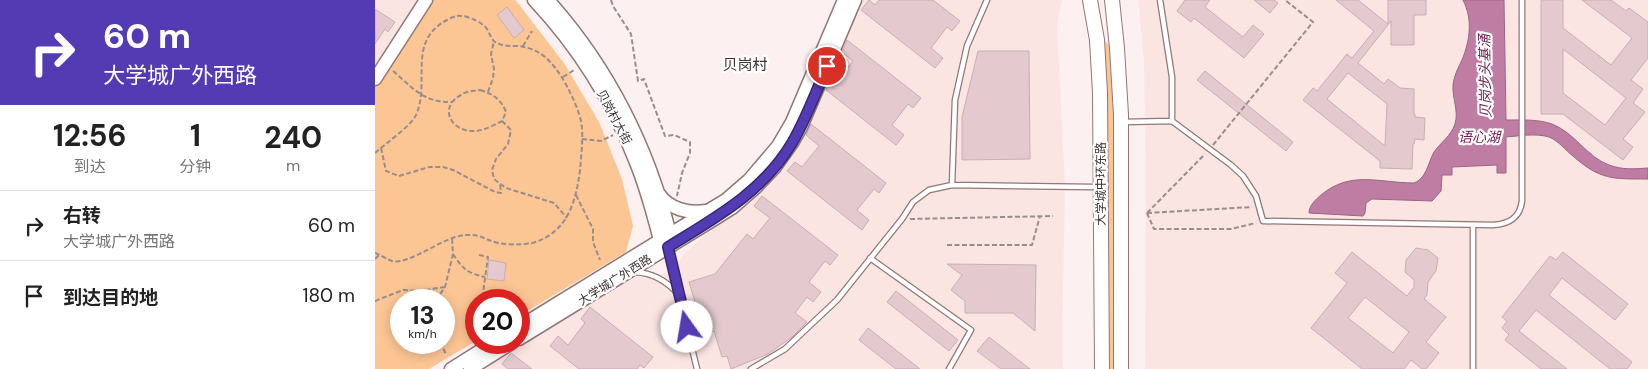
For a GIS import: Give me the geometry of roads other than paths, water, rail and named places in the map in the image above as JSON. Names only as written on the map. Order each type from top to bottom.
[{"type":"main road","points":[[375,80],[426,0]]},
{"type":"main road","name":"贝岗村大街","points":[[534,0],[574,49],[618,122],[666,240]]},
{"type":"main road","name":"贝岗村大街","points":[[548,0],[588,50],[613,90],[639,142],[659,193],[666,240]]},
{"type":"main road","name":"大学城广外西路","points":[[530,320],[666,240],[725,200],[749,180],[767,161],[792,122],[844,0]]},
{"type":"main road","name":"大学城广外西路","points":[[530,332],[622,276],[666,240],[731,208],[756,187],[780,160],[801,127],[855,0]]},
{"type":"main road","points":[[1090,1],[1098,3],[1110,0]]},
{"type":"main road","name":"大学城中环东路","points":[[1110,0],[1116,34],[1121,123],[1121,369]]},
{"type":"main road","name":"大学城中环东路","points":[[1090,1],[1096,36],[1101,120],[1102,369]]},
{"type":"main road","points":[[1096,36],[1116,34]]},
{"type":"main road","points":[[659,193],[664,200],[679,209],[697,212],[711,209]]},
{"type":"main road","points":[[451,369],[475,354]]},
{"type":"main road","points":[[470,369],[494,354]]},
{"type":"lane","points":[[952,185],[955,100],[967,46],[987,0]]},
{"type":"lane","points":[[1160,0],[1172,77],[1172,121]]},
{"type":"lane","points":[[1121,123],[1172,121],[1243,176],[1252,188],[1263,221],[1473,225],[1507,223],[1516,217],[1521,207],[1523,0]]},
{"type":"lane","points":[[753,369],[785,349],[837,300],[902,219],[913,202],[929,190],[952,185],[1093,187]]},
{"type":"lane","points":[[1473,225],[1473,369]]},
{"type":"lane","name":"贝岗村大街","points":[[666,240],[697,369]]},
{"type":"lane","points":[[870,258],[971,330],[949,369]]},
{"type":"lane","points":[[622,276],[638,272],[657,277],[672,287],[680,298]]},
{"type":"water","name":"语心湖","points":[[1463,0],[1504,0],[1506,120],[1547,122],[1552,124],[1568,133],[1594,156],[1609,165],[1633,169],[1648,168],[1648,179],[1625,179],[1599,174],[1591,170],[1549,137],[1533,135],[1506,137],[1506,173],[1497,173],[1497,165],[1452,167],[1452,175],[1442,175],[1441,191],[1432,201],[1372,199],[1366,203],[1363,216],[1309,213],[1311,206],[1319,197],[1332,187],[1343,183],[1354,180],[1366,180],[1414,183],[1423,176],[1434,152],[1455,124],[1456,114],[1453,85],[1455,75],[1465,52],[1469,30],[1468,15]]},
{"type":"district","name":"贝岗村","points":[[745,65]]},
{"type":"water label","name":"贝岗步头基涌","points":[[1485,76]]}]
